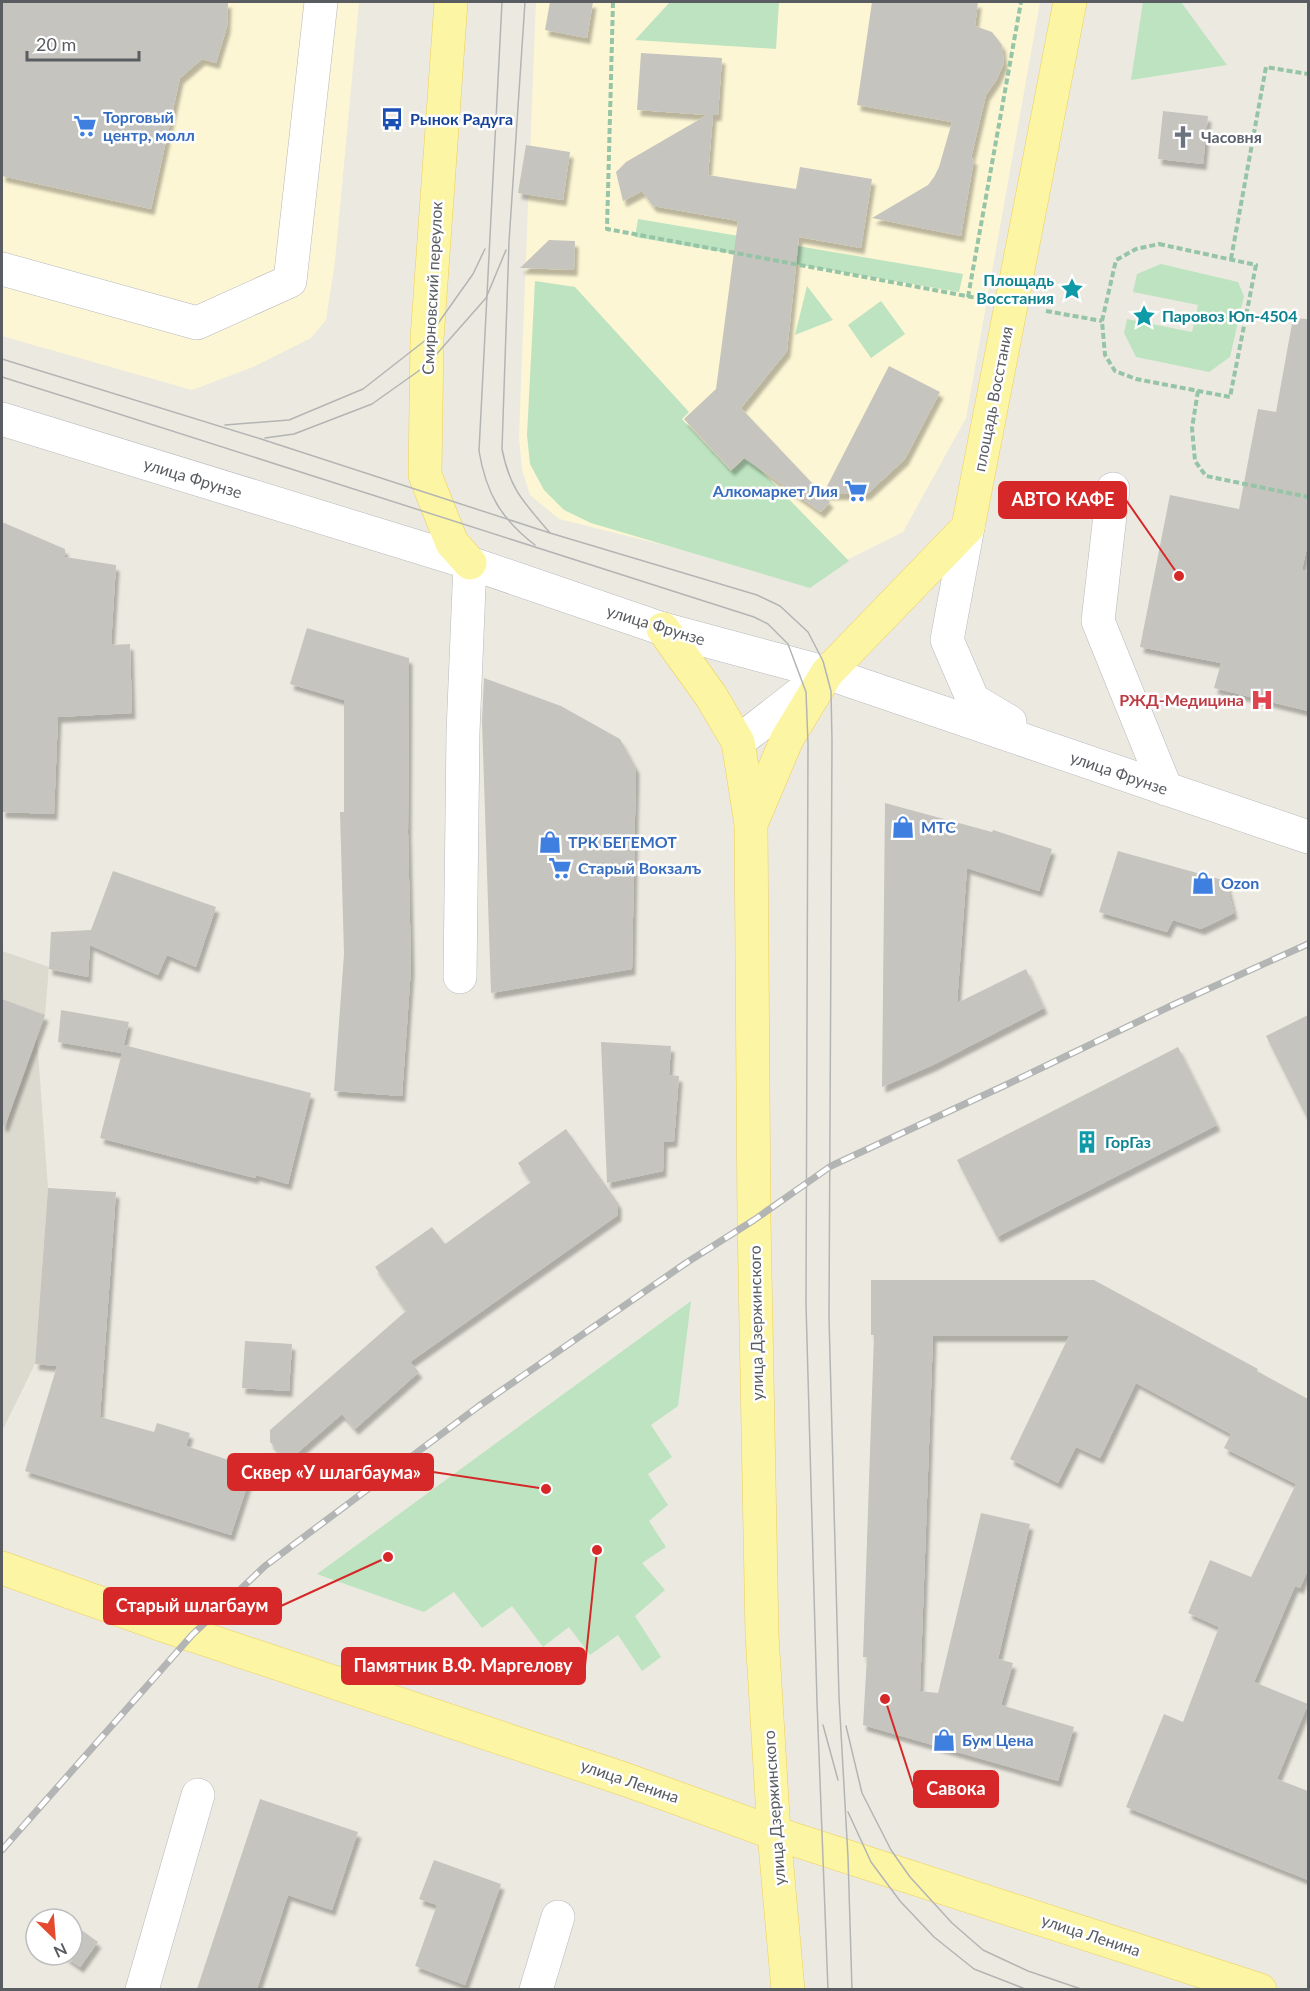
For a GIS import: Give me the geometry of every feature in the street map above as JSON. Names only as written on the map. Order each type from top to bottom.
[{"type":"main road","name":"Смирновский переулок","points":[[451,2],[427,339],[425,476],[452,543],[470,563]]},
{"type":"main road","name":"площадь Восстания","points":[[968,527],[1070,2]]},
{"type":"main road","points":[[827,673],[968,527]]},
{"type":"main road","points":[[663,629],[711,696],[738,742],[751,824]]},
{"type":"main road","name":"улица Дзержинского","points":[[788,1989],[774,1833],[762,1623],[754,1232],[751,824],[787,739],[827,673]]},
{"type":"main road","name":"улица Ленина","points":[[2,1568],[165,1626],[624,1779],[774,1833],[1260,1989]]},
{"type":"street","points":[[2,269],[197,323],[290,281],[321,2]]},
{"type":"street","name":"улица Фрунзе","points":[[2,418],[470,563],[663,629],[827,673],[1308,837]]},
{"type":"street","points":[[1113,489],[1098,621],[1166,789]]},
{"type":"street","points":[[968,527],[947,640],[973,700],[1060,753]]},
{"type":"street","points":[[459,977],[463,732],[470,563]]},
{"type":"street","points":[[738,742],[827,673]]},
{"type":"street","points":[[142,1989],[198,1795]]},
{"type":"street","points":[[536,1989],[558,1917]]},
{"type":"path","points":[[613,2],[607,229],[1102,321]]},
{"type":"path","points":[[968,297],[1021,2]]},
{"type":"path","points":[[1231,259],[1266,67],[1308,74]]},
{"type":"path","points":[[1159,244],[1256,265],[1230,397],[1136,379],[1115,371],[1105,355],[1102,321],[1116,260],[1136,249],[1159,244]]},
{"type":"path","points":[[1198,391],[1192,428],[1195,461],[1206,476],[1308,497]]},
{"type":"shaded area","points":[[2,2],[359,2],[335,261],[326,320],[311,338],[253,367],[192,390],[2,336]]},
{"type":"shaded area","points":[[536,2],[1040,2],[966,418],[903,532],[818,574],[773,572],[559,519],[530,495],[522,469],[519,437]]},
{"type":"shaded area","points":[[2,951],[49,967],[45,1015],[37,1039],[48,1188],[35,1364],[2,1431]]},
{"type":"green space","points":[[670,2],[779,2],[776,49],[635,40]]},
{"type":"green space","points":[[1143,2],[1181,2],[1227,65],[1131,80]]},
{"type":"green space","points":[[638,219],[963,274],[959,292],[635,237]]},
{"type":"green space","points":[[1161,264],[1238,282],[1244,296],[1230,357],[1209,372],[1136,357],[1124,333],[1127,319],[1192,332],[1198,305],[1133,292],[1137,274]]},
{"type":"green space","points":[[535,281],[575,287],[689,412],[682,419],[731,471],[747,456],[849,561],[810,588],[591,523],[564,510],[544,490],[530,464],[527,435]]},
{"type":"green space","points":[[807,286],[833,320],[795,335]]},
{"type":"green space","points":[[881,301],[905,334],[871,358],[848,325]]},
{"type":"green space","points":[[691,1301],[678,1406],[651,1425],[672,1457],[648,1474],[668,1505],[649,1521],[666,1547],[642,1563],[665,1590],[635,1616],[661,1657],[642,1671],[618,1635],[590,1655],[569,1627],[543,1647],[512,1606],[482,1628],[454,1592],[424,1612],[317,1574]]},
{"type":"building","name":"Торговый центр, молл","points":[[2,2],[228,2],[227,27],[216,63],[202,59],[180,78],[151,209],[2,176]]},
{"type":"building","points":[[550,2],[593,2],[587,38],[545,30]]},
{"type":"building","points":[[872,2],[978,2],[975,26],[992,32],[1002,45],[1004,63],[986,95],[971,158],[974,159],[961,236],[872,218],[928,185],[939,167],[952,122],[857,105]]},
{"type":"building","points":[[641,53],[722,58],[718,115],[713,115],[708,175],[796,189],[800,167],[872,179],[861,248],[799,237],[787,351],[741,408],[830,502],[821,512],[744,458],[731,470],[710,447],[709,449],[709,446],[684,419],[716,389],[738,221],[653,206],[642,191],[623,201],[616,172],[626,162],[707,115],[637,110]]},
{"type":"building","name":"Часовня","points":[[1163,111],[1208,116],[1203,164],[1158,159]]},
{"type":"building","points":[[526,145],[570,152],[563,200],[518,193]]},
{"type":"building","points":[[549,240],[575,241],[574,270],[520,268]]},
{"type":"building","points":[[1293,318],[1308,319],[1308,542],[1302,570],[1308,572],[1308,711],[1214,688],[1221,663],[1140,647],[1170,495],[1239,509],[1258,409],[1276,412]]},
{"type":"building","points":[[889,366],[940,392],[905,459],[867,494],[823,494]]},
{"type":"building","points":[[2,522],[65,549],[65,557],[116,565],[111,645],[130,644],[132,713],[58,717],[54,814],[2,812]]},
{"type":"building","points":[[307,628],[409,658],[408,833],[411,968],[402,1096],[334,1091],[344,954],[340,812],[344,812],[344,700],[290,684]]},
{"type":"building","name":"Старый Вокзалъ","points":[[484,678],[561,706],[620,739],[636,768],[632,969],[491,993],[482,721]]},
{"type":"building","points":[[885,803],[992,832],[993,830],[1052,849],[1039,891],[967,868],[957,1003],[1026,969],[1044,1008],[933,1065],[882,1087]]},
{"type":"building","points":[[1118,851],[1226,881],[1234,913],[1201,929],[1173,920],[1167,932],[1099,912]]},
{"type":"building","points":[[113,871],[216,907],[196,967],[167,955],[158,975],[90,945],[88,977],[49,969],[51,932],[91,930]]},
{"type":"building","points":[[2,999],[45,1015],[5,1126],[2,1125]]},
{"type":"building","points":[[61,1010],[129,1022],[122,1053],[58,1042]]},
{"type":"building","points":[[1308,1015],[1308,1120],[1266,1036]]},
{"type":"building","points":[[601,1042],[671,1046],[669,1075],[679,1076],[674,1141],[664,1142],[663,1171],[607,1183]]},
{"type":"building","points":[[124,1045],[311,1093],[288,1184],[256,1175],[255,1178],[100,1138]]},
{"type":"building","name":"ГорГаз","points":[[1178,1047],[1217,1125],[997,1237],[957,1160]]},
{"type":"building","points":[[566,1129],[618,1203],[618,1215],[410,1362],[419,1372],[355,1429],[342,1414],[288,1461],[270,1442],[270,1430],[406,1311],[375,1267],[432,1227],[445,1244],[531,1182],[518,1163]]},
{"type":"building","points":[[48,1188],[116,1192],[100,1417],[154,1432],[157,1423],[190,1433],[186,1446],[253,1468],[231,1535],[25,1471],[57,1366],[35,1364]]},
{"type":"building","points":[[871,1280],[1094,1280],[1258,1369],[1257,1371],[1308,1399],[1308,1570],[1300,1588],[1295,1586],[1254,1682],[1308,1704],[1277,1779],[1308,1791],[1308,1880],[1126,1807],[1164,1714],[1183,1722],[1219,1627],[1188,1613],[1210,1560],[1251,1577],[1296,1484],[1224,1448],[1231,1434],[1136,1383],[1100,1458],[1076,1447],[1058,1483],[1010,1459],[1069,1336],[933,1336],[920,1691],[938,1693],[981,1513],[1030,1524],[998,1659],[1013,1663],[1001,1705],[1074,1727],[1058,1781],[863,1725],[867,1657],[863,1657],[874,1335],[871,1335]]},
{"type":"building","points":[[245,1341],[292,1344],[289,1391],[242,1388]]},
{"type":"building","points":[[260,1799],[358,1832],[332,1910],[288,1895],[257,1989],[197,1989]]},
{"type":"building","points":[[434,1860],[501,1884],[465,1985],[415,1966],[437,1905],[419,1899]]},
{"type":"building","points":[[84,1932],[98,1942],[84,1961]]},
{"type":"tram line","points":[[502,2],[479,451],[486,480],[497,504],[513,525],[535,545]]},
{"type":"tram line","points":[[525,2],[509,242],[502,449],[509,475],[519,495],[550,533]]},
{"type":"tram line","points":[[225,425],[289,420],[363,389],[427,339],[473,274],[485,249]]},
{"type":"tram line","points":[[265,438],[294,434],[372,404],[427,365],[486,298],[506,250]]},
{"type":"tram line","points":[[2,359],[261,439],[550,533],[757,595],[780,606],[808,632],[823,661],[831,691],[829,1317],[839,1697],[848,1857],[852,1990]]},
{"type":"tram line","points":[[2,377],[754,617],[768,624],[788,644],[806,692],[808,744],[806,1304],[828,1990]]},
{"type":"tram line","points":[[823,1725],[838,1780]]},
{"type":"tram line","points":[[846,1726],[862,1793],[891,1850],[910,1877],[952,1923],[983,1950],[1028,1971],[1084,1990]]},
{"type":"tram line","points":[[848,1812],[871,1862],[900,1901],[934,1937],[974,1969],[1028,1990]]},
{"type":"railway","points":[[2,1850],[192,1635],[265,1566],[479,1406],[831,1166],[1308,944]]},
{"type":"place","name":"Рынок Радуга","points":[[392,119]]},
{"type":"place","name":"Торговый центр, молл","points":[[85,126]]},
{"type":"place","name":"Часовня","points":[[1183,137]]},
{"type":"place","name":"Площадь Восстания","points":[[1072,289]]},
{"type":"place","name":"Паровоз Юп-4504","points":[[1144,316]]},
{"type":"place","name":"Алкомаркет Лия","points":[[856,491]]},
{"type":"place","name":"АВТО КАФЕ","points":[[1179,576]]},
{"type":"place","name":"РЖД-Медицина","points":[[1262,700]]},
{"type":"place","name":"МТС","points":[[903,827]]},
{"type":"place","name":"ТРК БЕГЕМОТ","points":[[550,842]]},
{"type":"place","name":"Старый Вокзалъ","points":[[560,868]]},
{"type":"place","name":"Ozon","points":[[1203,883]]},
{"type":"place","name":"ГорГаз","points":[[1087,1142]]},
{"type":"place","name":"Сквер «У шлагбаума»","points":[[546,1489]]},
{"type":"place","name":"Памятник В.Ф. Маргелову","points":[[597,1550]]},
{"type":"place","name":"Старый шлагбаум","points":[[388,1557]]},
{"type":"place","name":"Савока","points":[[885,1699]]},
{"type":"place","name":"Бум Цена","points":[[944,1740]]}]
